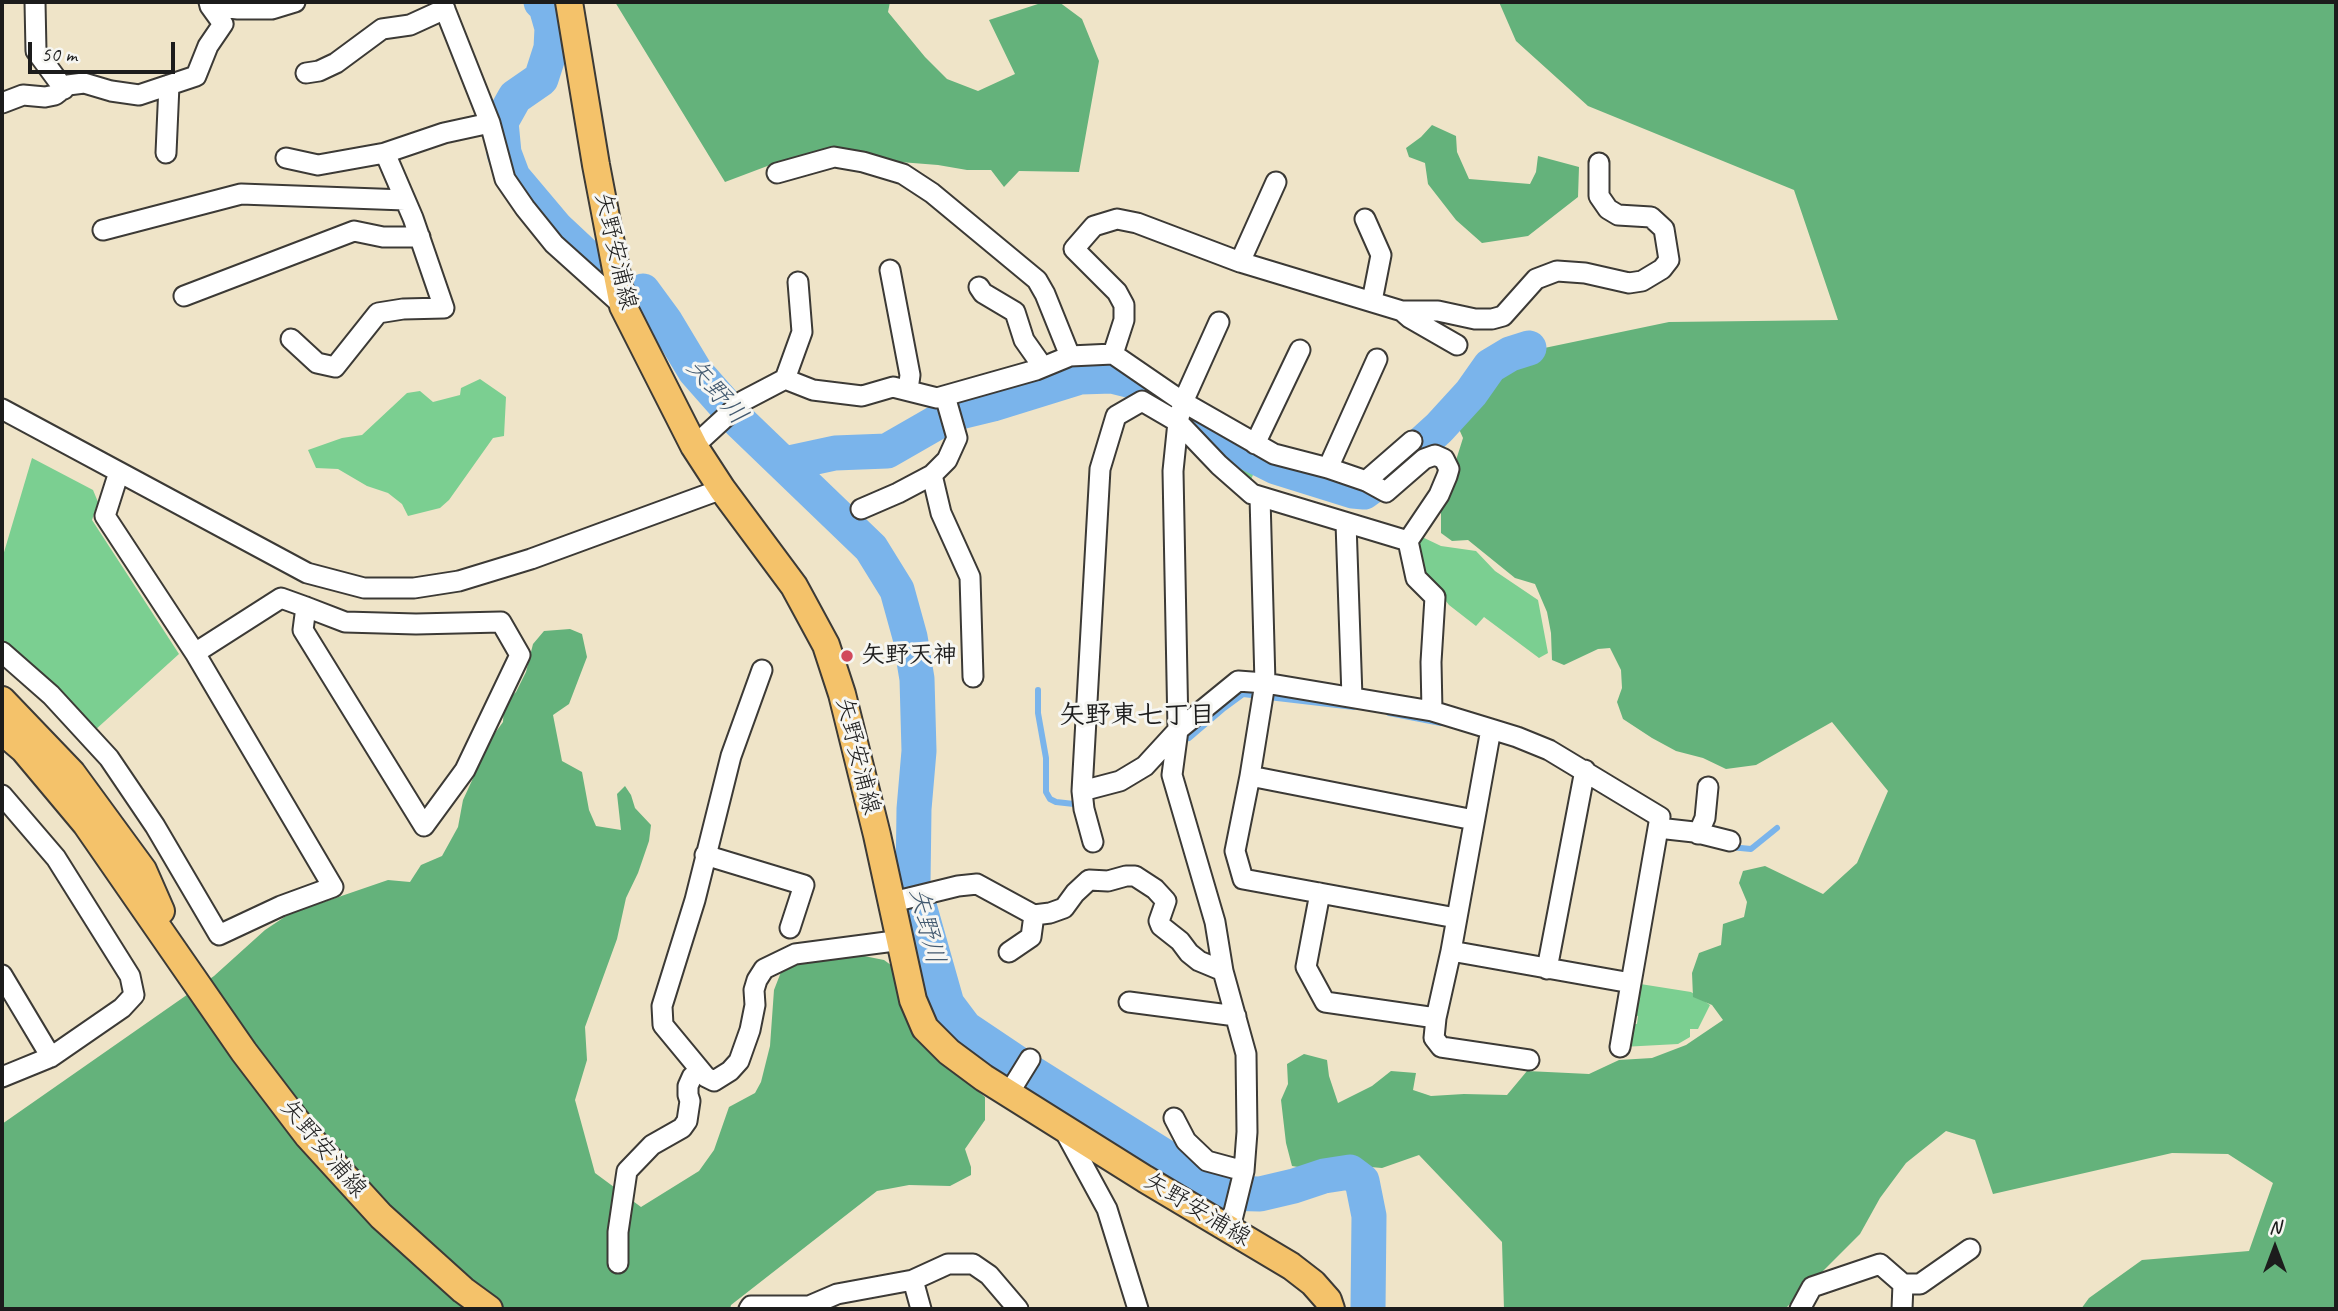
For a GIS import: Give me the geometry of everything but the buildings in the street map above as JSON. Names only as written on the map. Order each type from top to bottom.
[{"type":"main road","name":"矢野安浦線","points":[[569,2],[623,306],[694,446],[722,489],[794,586],[826,645],[842,695],[902,940],[913,1000],[925,1028],[948,1052],[1064,1129],[1290,1266],[1313,1283],[1328,1300],[1331,1309]]},
{"type":"main road","name":"矢野安浦線","points":[[2,700],[72,773],[143,870],[184,964]]},
{"type":"main road","name":"矢野安浦線","points":[[2,731],[24,750],[86,824],[244,1052],[307,1136],[381,1216],[463,1290],[489,1309]]},
{"type":"street","points":[[35,2],[36,51],[64,89]]},
{"type":"street","points":[[210,4],[238,9],[272,9],[295,2]]},
{"type":"street","points":[[2,103],[23,95],[55,95],[68,85],[84,83],[139,95],[196,76],[208,46],[223,24],[210,4]]},
{"type":"street","points":[[306,73],[319,71],[336,63],[382,29],[410,25],[443,5],[490,122],[505,178],[554,244],[623,306]]},
{"type":"street","points":[[166,153],[169,85]]},
{"type":"street","points":[[286,158],[318,164],[385,153],[444,133],[490,122]]},
{"type":"street","points":[[291,339],[317,363],[335,367],[377,313],[444,308],[420,237],[385,153]]},
{"type":"street","points":[[777,173],[834,157],[903,174],[932,193],[1037,280],[1070,356]]},
{"type":"street","points":[[1113,354],[1124,320],[1124,305],[1117,292],[1074,249],[1094,226],[1117,219],[1138,223],[1240,262],[1402,311],[1438,311],[1475,319],[1492,319],[1503,316],[1536,279],[1557,271],[1585,273],[1629,282],[1642,281],[1662,269],[1669,260],[1664,229],[1651,217],[1618,215],[1608,209],[1599,195],[1599,163]]},
{"type":"street","points":[[1240,262],[1276,182]]},
{"type":"street","points":[[103,230],[241,194],[405,200]]},
{"type":"street","points":[[1365,219],[1381,254],[1372,302]]},
{"type":"street","points":[[184,296],[354,231],[383,237],[420,237]]},
{"type":"street","points":[[890,270],[910,375],[908,390]]},
{"type":"street","points":[[694,446],[743,401],[785,379],[802,332],[798,282]]},
{"type":"street","points":[[979,287],[983,293],[1015,312],[1024,340],[1043,367]]},
{"type":"street","points":[[1402,311],[1457,345]]},
{"type":"street","points":[[1219,322],[1183,402],[1178,422],[1173,471],[1178,730],[1172,775],[1215,922],[1223,971],[1246,1054],[1247,1132],[1244,1171],[1230,1228]]},
{"type":"street","points":[[1255,443],[1300,350]]},
{"type":"street","points":[[785,379],[813,390],[862,396],[893,387],[937,398],[1043,367],[1070,356],[1113,354],[1183,402],[1274,454],[1328,468],[1386,492],[1423,458],[1435,455],[1444,459],[1449,469],[1440,495],[1408,541],[1416,578],[1435,597],[1431,662],[1432,711]]},
{"type":"street","points":[[1328,468],[1377,359]]},
{"type":"street","points":[[862,509],[932,475],[947,460],[957,438],[945,396]]},
{"type":"street","points":[[1093,842],[1083,800],[1100,469],[1116,416],[1142,401],[1178,422],[1219,465],[1252,494],[1408,541]]},
{"type":"street","points":[[2,409],[307,573],[364,588],[414,588],[459,581],[531,559],[722,489]]},
{"type":"street","points":[[1372,485],[1412,441]]},
{"type":"street","points":[[2,652],[51,695],[109,758],[155,827],[219,935],[281,906],[333,887],[195,653],[105,516],[119,472]]},
{"type":"street","points":[[932,475],[941,513],[970,577],[973,677]]},
{"type":"street","points":[[1260,497],[1265,683],[1235,851],[1243,879],[1456,918]]},
{"type":"street","points":[[1346,523],[1352,697]]},
{"type":"street","points":[[195,653],[281,598],[306,607],[345,622],[501,622],[520,655],[465,770],[424,825],[303,630],[306,607]]},
{"type":"street","points":[[762,670],[732,756],[661,1014],[663,1025],[706,1077],[714,1081],[730,1071],[739,1061],[750,1030],[755,1005],[754,990],[764,969],[795,954],[902,940]]},
{"type":"street","points":[[1083,800],[1145,766],[1178,730],[1238,681],[1265,683],[1432,711],[1549,750],[1660,817],[1620,1047]]},
{"type":"street","points":[[1491,729],[1434,1038],[1441,1047],[1530,1060]]},
{"type":"street","points":[[1547,969],[1585,770]]},
{"type":"street","points":[[1250,776],[1474,820]]},
{"type":"street","points":[[1698,834],[1705,818],[1708,787]]},
{"type":"street","points":[[2,795],[55,858],[130,976],[134,995],[122,1008],[51,1057],[2,1077]]},
{"type":"street","points":[[1658,828],[1730,841]]},
{"type":"street","points":[[705,856],[804,886],[790,928]]},
{"type":"street","points":[[892,902],[977,884],[1034,915],[1064,908],[1089,880],[1108,881],[1135,876],[1155,889],[1166,901],[1159,921],[1161,926],[1199,961],[1223,971]]},
{"type":"street","points":[[1320,893],[1306,967],[1325,1002],[1436,1018]]},
{"type":"street","points":[[1009,952],[1031,937],[1034,915]]},
{"type":"street","points":[[1451,951],[1631,983]]},
{"type":"street","points":[[2,975],[51,1057]]},
{"type":"street","points":[[1129,1002],[1236,1017]]},
{"type":"street","points":[[1009,1093],[1030,1059]]},
{"type":"street","points":[[618,1263],[618,1232],[626,1171],[652,1144],[682,1128],[687,1121],[690,1101],[688,1086],[692,1077],[700,1070]]},
{"type":"street","points":[[1174,1118],[1186,1141],[1207,1161],[1244,1171]]},
{"type":"street","points":[[1064,1129],[1107,1209],[1138,1309]]},
{"type":"street","points":[[1800,1309],[1812,1287],[1880,1264],[1903,1284],[1920,1284],[1970,1249]]},
{"type":"street","points":[[749,1309],[751,1306],[810,1308],[837,1294],[913,1280],[948,1264],[973,1264],[989,1275],[1018,1309]]},
{"type":"street","points":[[913,1280],[921,1309]]},
{"type":"street","points":[[1902,1309],[1903,1284]]},
{"type":"green space","points":[[615,2],[890,2],[888,12],[925,57],[947,79],[978,91],[1015,74],[989,20],[1044,2],[1059,2],[1082,19],[1099,61],[1079,172],[1019,171],[1004,187],[991,170],[967,170],[900,162],[867,153],[826,150],[778,162],[725,182]]},
{"type":"green space","points":[[1499,2],[2336,2],[2336,1309],[2081,1309],[2089,1298],[2142,1260],[2249,1251],[2273,1183],[2228,1154],[2172,1153],[1993,1194],[1975,1140],[1946,1131],[1906,1163],[1880,1198],[1860,1234],[1785,1309],[1504,1309],[1502,1242],[1419,1155],[1382,1168],[1347,1165],[1316,1170],[1292,1166],[1286,1143],[1281,1100],[1288,1084],[1287,1064],[1304,1054],[1327,1060],[1338,1103],[1372,1086],[1391,1071],[1416,1073],[1413,1090],[1431,1096],[1507,1095],[1527,1071],[1589,1074],[1619,1060],[1652,1058],[1686,1045],[1723,1020],[1712,1005],[1693,997],[1692,973],[1699,953],[1721,945],[1723,924],[1744,917],[1747,902],[1739,883],[1743,871],[1765,866],[1823,894],[1857,863],[1888,791],[1832,722],[1756,765],[1726,769],[1703,758],[1676,751],[1652,738],[1623,719],[1617,702],[1622,688],[1621,670],[1610,648],[1598,649],[1564,665],[1552,660],[1547,612],[1535,584],[1515,578],[1468,540],[1452,541],[1441,533],[1441,508],[1463,438],[1455,420],[1462,406],[1457,391],[1465,381],[1479,374],[1482,361],[1669,322],[1838,320],[1794,190],[1588,106],[1516,41]]},
{"type":"green space","points":[[1432,125],[1456,136],[1457,152],[1469,179],[1530,184],[1536,172],[1538,156],[1579,167],[1578,197],[1528,236],[1482,243],[1456,220],[1428,184],[1425,163],[1409,157],[1406,148]]},
{"type":"green space","points":[[480,379],[506,397],[504,436],[493,438],[449,500],[440,508],[408,516],[402,504],[388,493],[367,486],[338,469],[316,468],[308,450],[342,438],[362,435],[407,393],[420,391],[433,402],[460,395],[461,388]]},
{"type":"green space","points":[[1198,432],[1258,463],[1250,482]]},
{"type":"green space","points":[[32,458],[93,490],[98,502],[92,520],[179,654],[94,731],[2,648],[2,559]]},
{"type":"green space","points":[[1420,536],[1441,546],[1476,551],[1495,571],[1538,600],[1548,653],[1539,658],[1484,617],[1476,626],[1449,605],[1415,562]]},
{"type":"green space","points":[[570,629],[582,634],[587,657],[569,704],[553,715],[562,761],[582,772],[589,810],[596,826],[621,830],[617,794],[625,786],[635,808],[651,825],[649,841],[626,898],[617,939],[585,1027],[587,1060],[575,1100],[595,1173],[641,1207],[699,1171],[714,1150],[729,1107],[755,1093],[761,1082],[770,1046],[774,990],[781,972],[796,963],[834,960],[854,954],[884,960],[895,968],[953,1071],[985,1097],[985,1120],[965,1149],[971,1175],[950,1186],[909,1185],[877,1191],[731,1305],[730,1309],[2,1309],[2,1124],[214,976],[265,930],[289,914],[388,880],[410,882],[421,865],[442,856],[458,827],[463,800],[492,737],[503,722],[504,703],[516,692],[526,672],[533,644],[544,631]]},
{"type":"green space","points":[[1634,983],[1691,992],[1710,1005],[1698,1029],[1690,1029],[1690,1037],[1678,1044],[1622,1047],[1626,1023],[1637,1024],[1638,1016],[1629,1015]]},
{"type":"waterway","name":"矢野川","points":[[541,2],[546,7],[552,28],[551,48],[541,79],[515,97],[501,122],[504,153],[513,177],[556,228],[587,257],[604,266]]},
{"type":"waterway","name":"矢野川","points":[[643,291],[695,371],[740,422],[871,548],[897,590],[910,637],[917,679],[919,751],[914,809],[913,884],[947,1004],[965,1028],[1219,1193],[1260,1194],[1324,1176],[1350,1172],[1362,1181],[1369,1216],[1368,1309]]},
{"type":"waterway","points":[[960,412],[1080,377],[1112,376],[1136,382],[1248,453],[1276,467],[1364,492],[1386,476],[1439,428],[1471,393],[1490,366],[1510,354],[1529,348]]},
{"type":"waterway","points":[[784,464],[835,453],[887,451],[941,420]]},
{"type":"waterway","points":[[1038,690],[1038,713],[1046,758],[1046,792],[1050,799],[1056,802],[1074,804],[1080,801]]},
{"type":"waterway","points":[[1189,738],[1243,694],[1354,707]]},
{"type":"waterway","points":[[1389,713],[1441,723]]},
{"type":"waterway","points":[[1730,847],[1751,849],[1777,828]]},
{"type":"place","name":"矢野天神","points":[[847,656]]},
{"type":"district","name":"矢野東七丁目","points":[[1137,716]]}]
